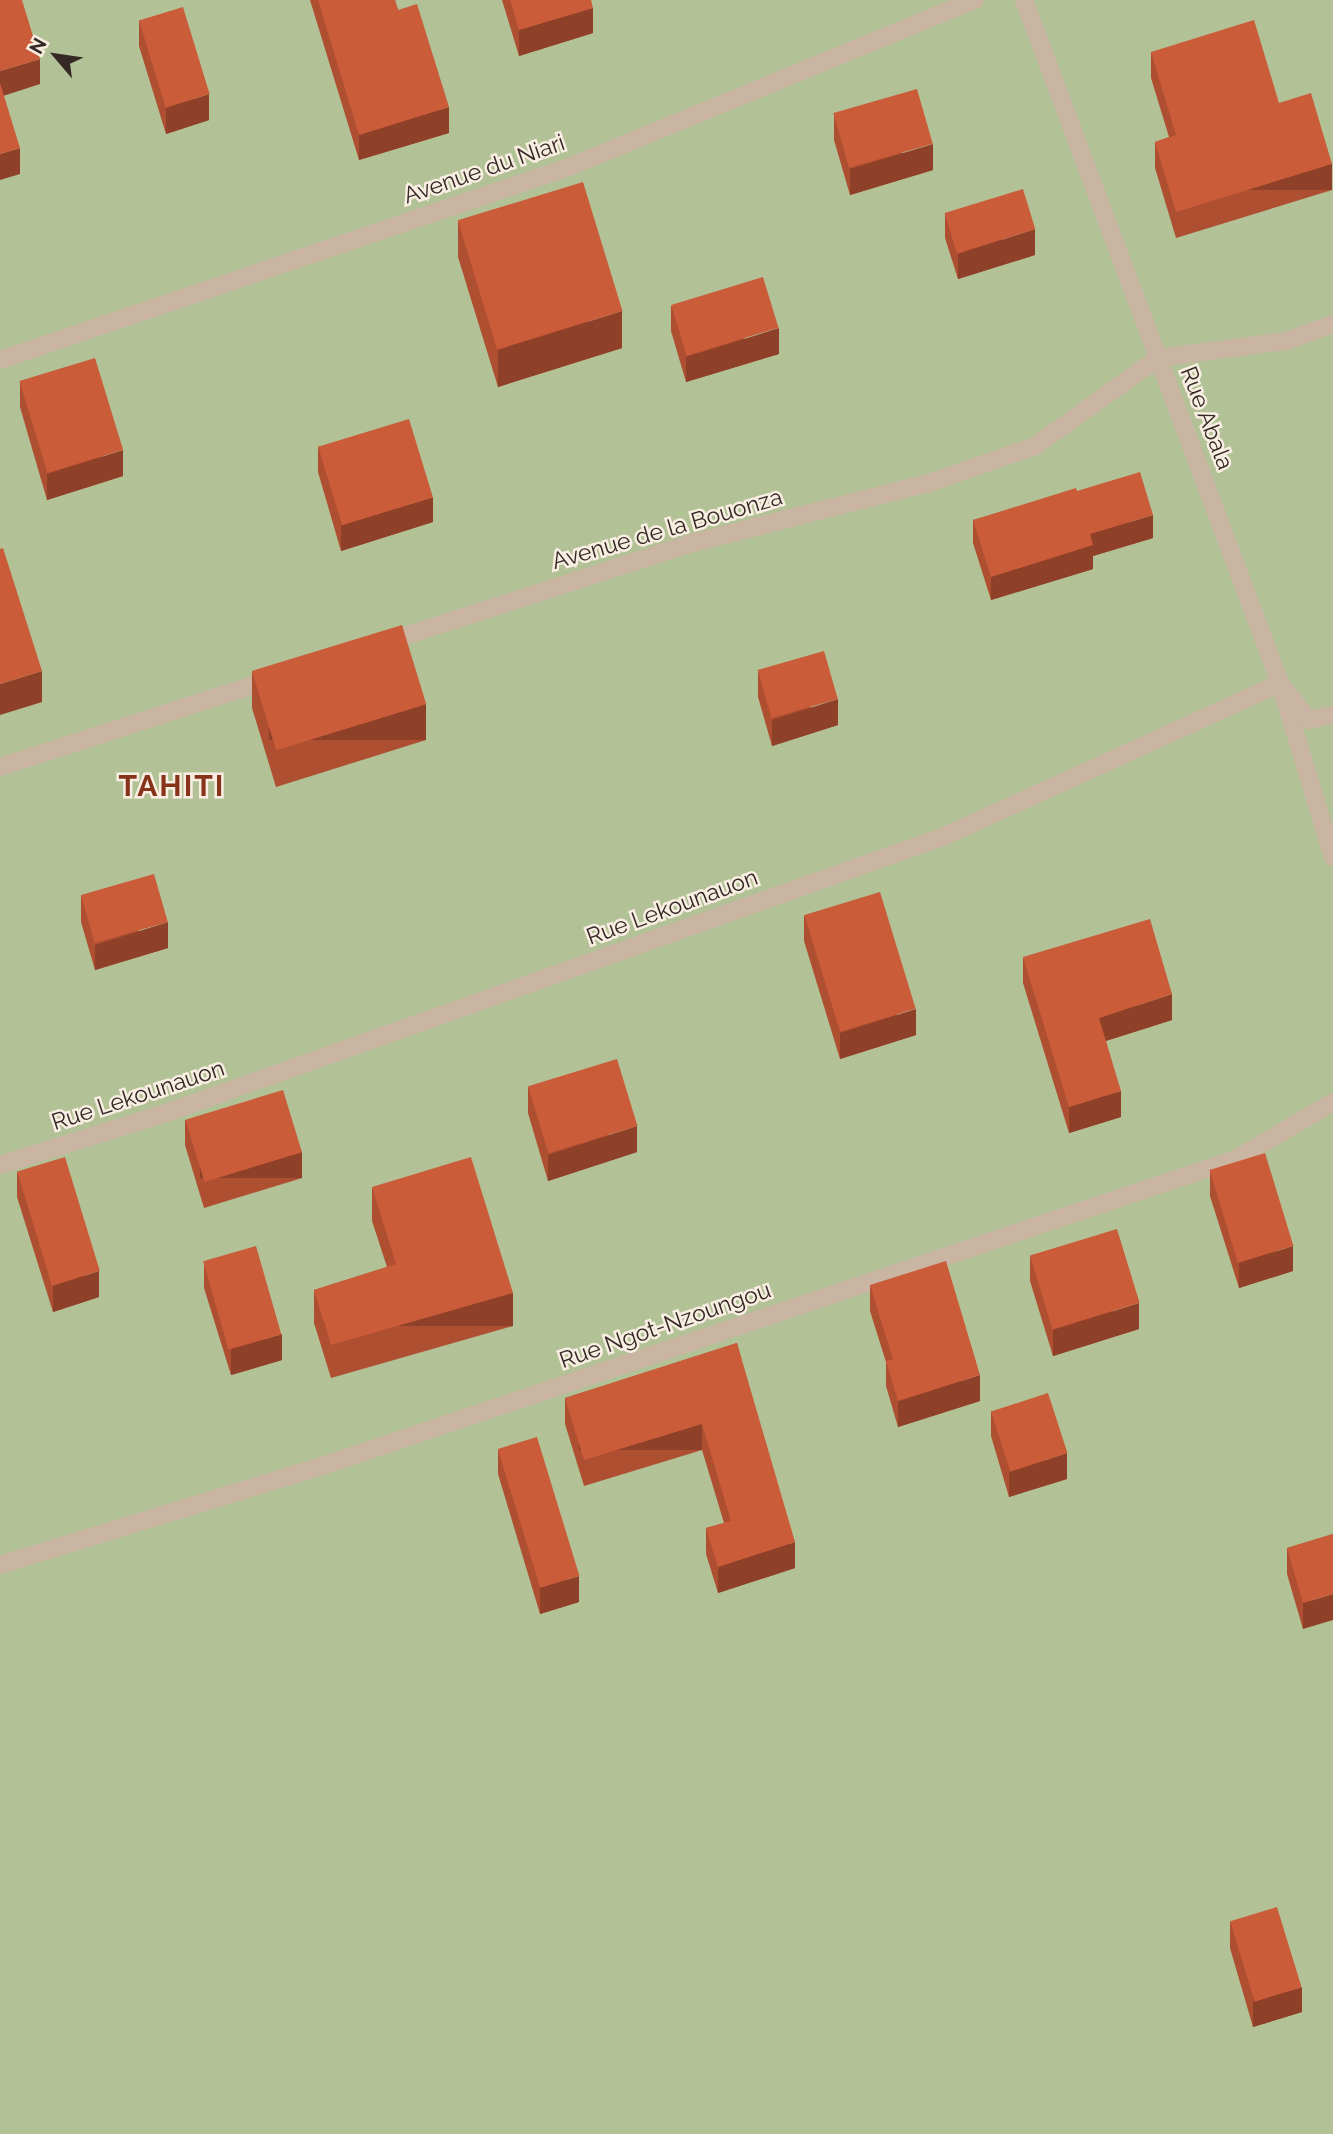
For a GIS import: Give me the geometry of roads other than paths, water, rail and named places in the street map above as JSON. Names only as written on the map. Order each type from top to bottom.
[{"type":"street","name":"Avenue du Niari","points":[[0,360],[569,167],[975,0]]},
{"type":"street","name":"Rue Abala","points":[[1024,0],[1280,683],[1333,857]]},
{"type":"street","name":"Avenue de la Bouonza","points":[[371,647],[689,544],[929,483],[1035,446],[1158,359],[1286,341],[1333,324]]},
{"type":"street","points":[[0,767],[291,673]]},
{"type":"street","points":[[1280,683],[1309,720],[1333,715]]},
{"type":"street","name":"Rue Lekounauon","points":[[0,1165],[169,1112],[945,836],[1280,683]]},
{"type":"street","name":"Rue Ngot-Nzoungou","points":[[0,1565],[328,1464],[1236,1159],[1333,1102]]},
{"type":"district","name":"TAHITI","points":[[172,786]]}]
